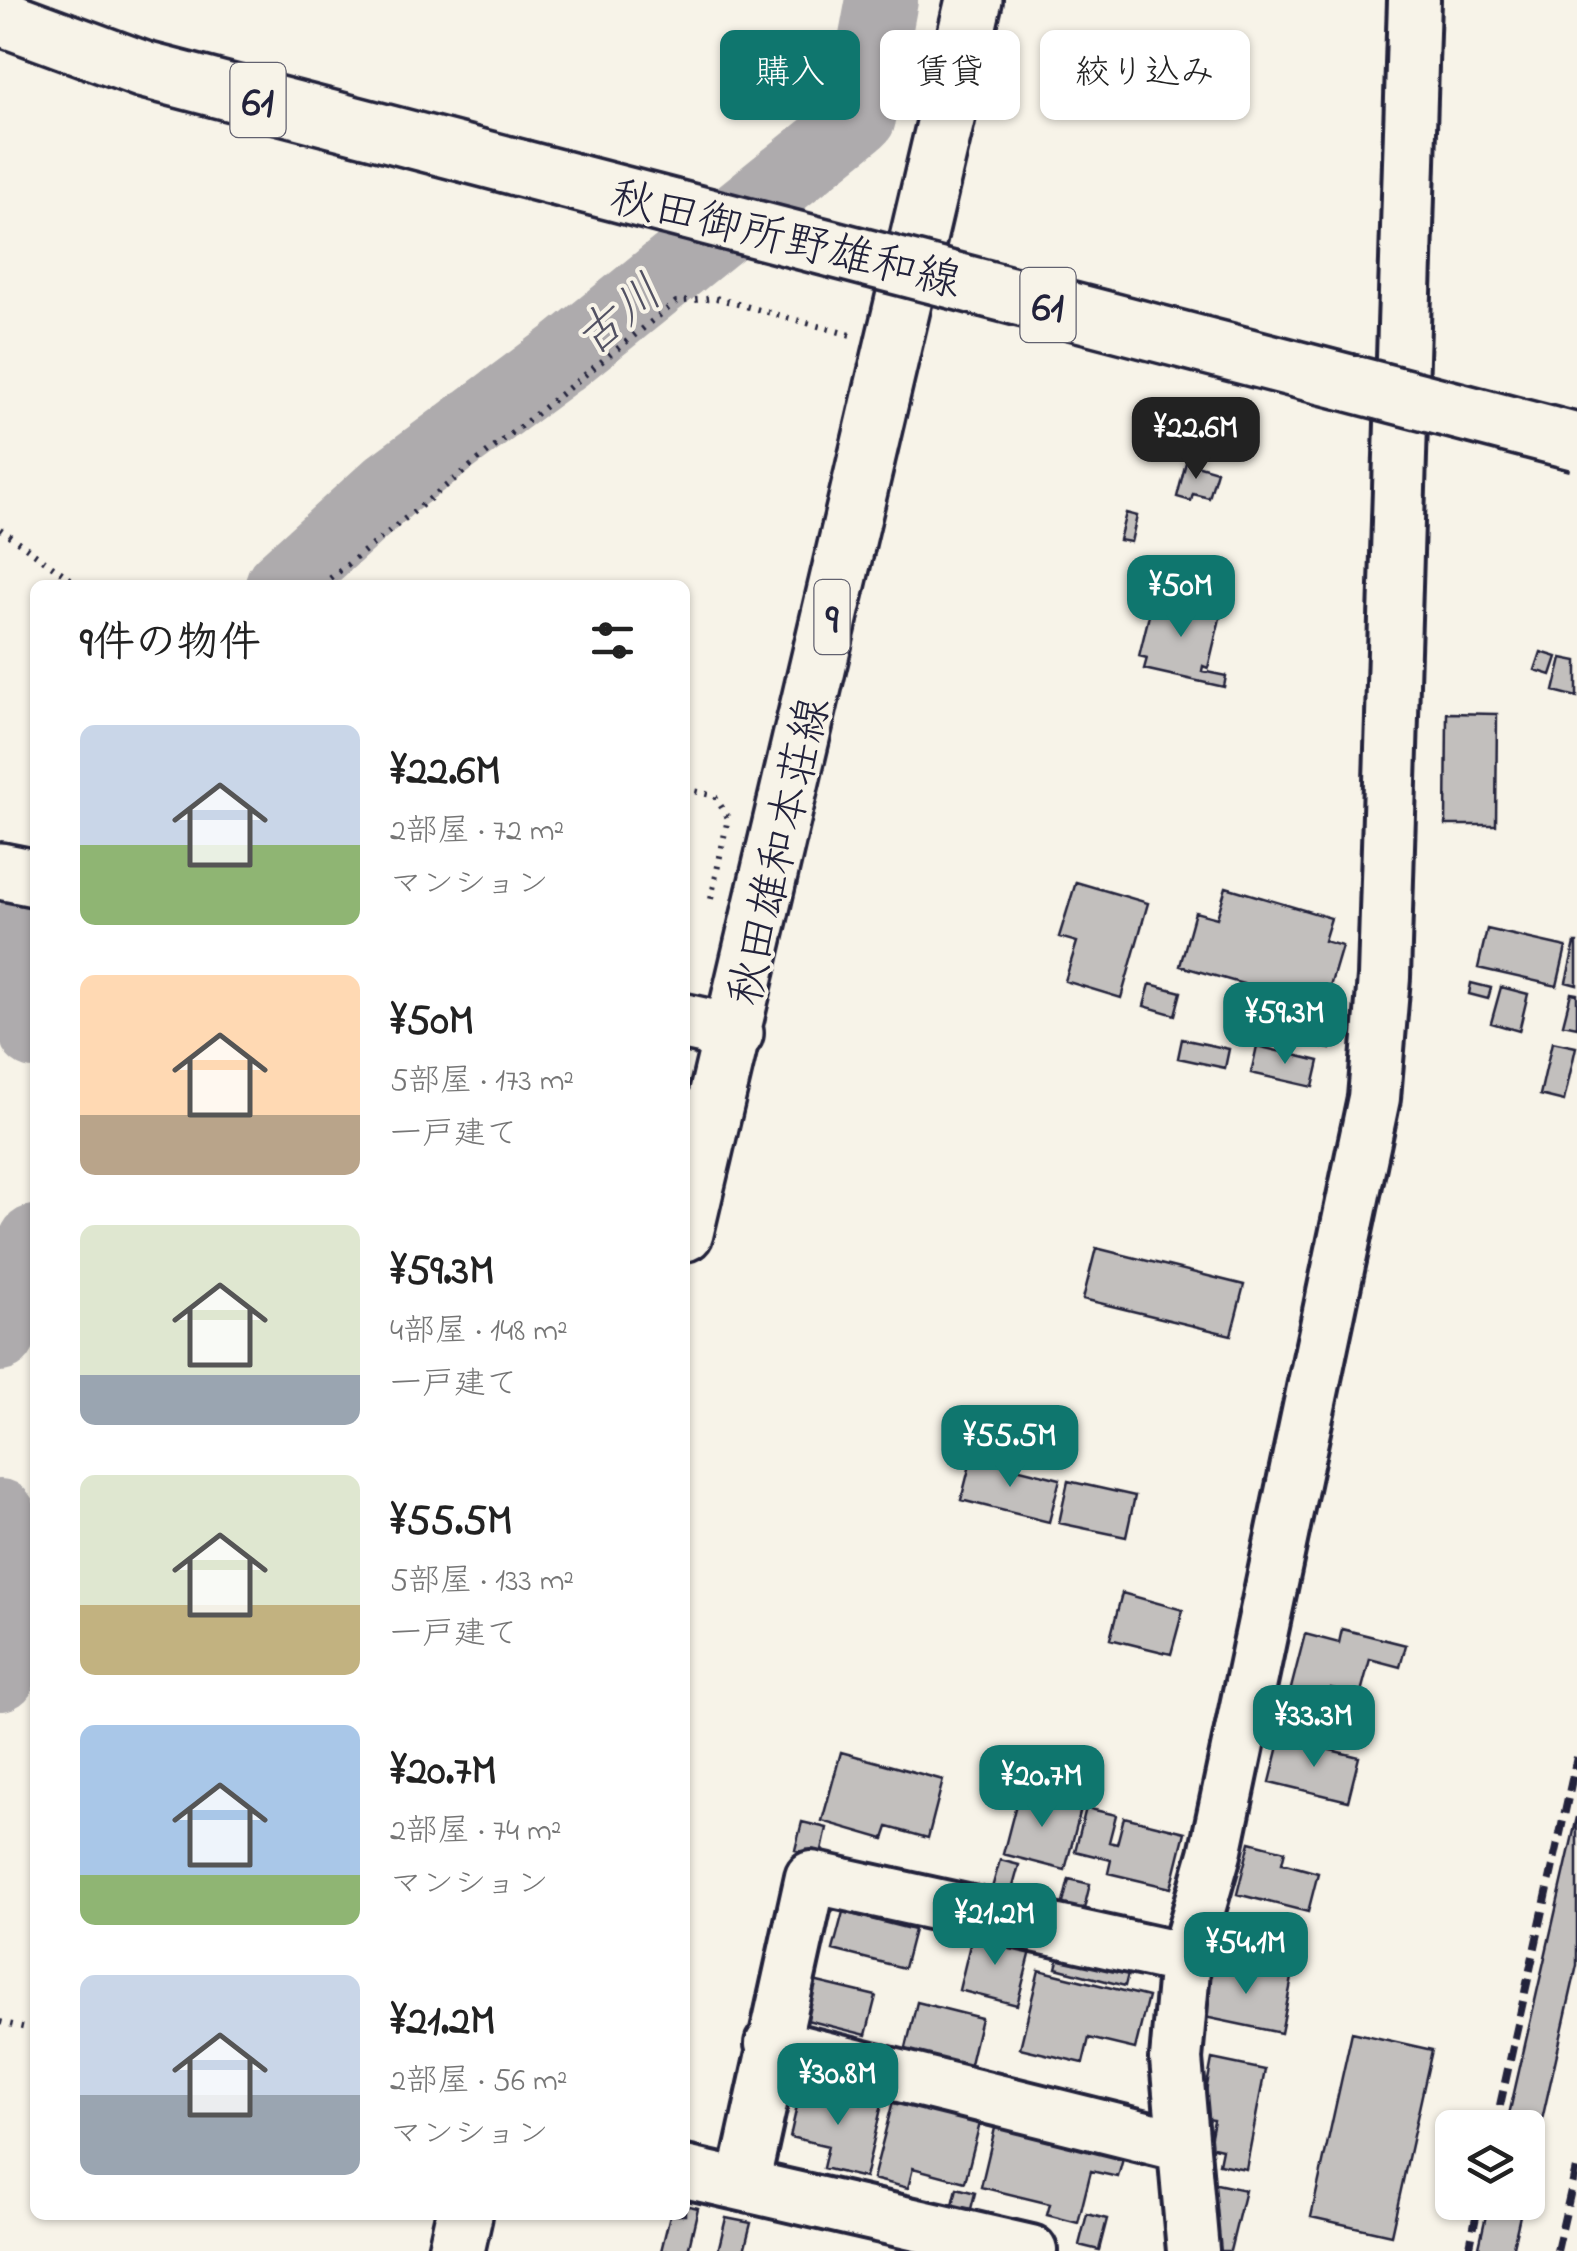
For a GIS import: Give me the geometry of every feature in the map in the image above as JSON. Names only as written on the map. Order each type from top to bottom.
[{"type":"main road","name":"秋田雄和本荘線","points":[[690,1191],[710,1027],[895,347],[974,0]]},
{"type":"main road","name":"秋田御所野雄和線","points":[[0,17],[144,70],[1577,442]]},
{"type":"main road","points":[[456,2251],[463,2220]]},
{"type":"street","points":[[1193,2251],[1176,2059],[1185,1959],[1216,1854],[1374,1098],[1385,957],[1414,0]]},
{"type":"street","points":[[744,2186],[771,2044],[811,1877],[1185,1959]]},
{"type":"street","points":[[771,2044],[1182,2146]]},
{"type":"street","points":[[690,2173],[1031,2251]]},
{"type":"path","points":[[328,580],[676,302],[716,298],[895,347]]},
{"type":"path","points":[[0,530],[73,580]]},
{"type":"path","points":[[690,789],[716,796],[728,818],[708,909]]},
{"type":"path","points":[[0,2022],[30,2029]]},
{"type":"building","points":[[1186,462],[1217,471],[1209,498],[1193,494],[1191,501],[1177,497]]},
{"type":"building","points":[[1126,513],[1137,516],[1131,542],[1119,540]]},
{"type":"building","points":[[1161,566],[1201,575],[1196,599],[1156,591]]},
{"type":"building","points":[[1154,595],[1222,610],[1208,668],[1203,666],[1202,671],[1226,676],[1224,687],[1144,669],[1147,658],[1139,656]]},
{"type":"building","points":[[1541,652],[1557,657],[1551,675],[1535,670]]},
{"type":"building","points":[[1562,658],[1577,661],[1577,697],[1554,691]]},
{"type":"building","points":[[1447,713],[1497,714],[1496,825],[1446,825]]},
{"type":"building","points":[[1076,882],[1148,903],[1121,998],[1065,981],[1077,942],[1059,937]]},
{"type":"building","points":[[1226,887],[1331,918],[1324,941],[1342,946],[1324,1007],[1180,966],[1195,912],[1217,918]]},
{"type":"building","points":[[1487,929],[1566,947],[1557,986],[1478,968]]},
{"type":"building","points":[[1577,943],[1577,985],[1566,982]]},
{"type":"building","points":[[1471,983],[1491,988],[1488,999],[1469,994]]},
{"type":"building","points":[[1150,984],[1181,992],[1175,1015],[1144,1006]]},
{"type":"building","points":[[1501,987],[1528,994],[1519,1031],[1491,1023]]},
{"type":"building","points":[[1571,993],[1577,994],[1577,1027],[1563,1024]]},
{"type":"building","points":[[1271,1010],[1336,1027],[1330,1049],[1265,1032]]},
{"type":"building","points":[[1182,1039],[1229,1049],[1225,1068],[1178,1058]]},
{"type":"building","points":[[1552,1042],[1576,1047],[1564,1101],[1540,1095]]},
{"type":"building","points":[[1257,1046],[1319,1061],[1313,1087],[1251,1073]]},
{"type":"building","points":[[1096,1248],[1244,1285],[1231,1335],[1083,1299]]},
{"type":"building","points":[[972,1457],[1060,1479],[1049,1522],[961,1500]]},
{"type":"building","points":[[1068,1481],[1135,1496],[1126,1537],[1059,1523]]},
{"type":"building","points":[[1122,1593],[1183,1610],[1171,1654],[1110,1639]]},
{"type":"building","points":[[1342,1629],[1406,1645],[1400,1667],[1370,1659],[1360,1696],[1331,1688],[1325,1710],[1288,1700],[1305,1634],[1339,1643]]},
{"type":"building","points":[[1281,1738],[1359,1757],[1348,1801],[1270,1782]]},
{"type":"building","points":[[841,1752],[943,1780],[928,1838],[888,1827],[884,1839],[822,1821]]},
{"type":"building","points":[[1020,1789],[1082,1805],[1065,1870],[1003,1854]]},
{"type":"building","points":[[1086,1808],[1116,1815],[1109,1842],[1117,1844],[1124,1817],[1185,1832],[1171,1888],[1108,1873],[1111,1860],[1075,1851]]},
{"type":"building","points":[[1577,1817],[1577,1965],[1544,2110],[1510,2110]]},
{"type":"building","points":[[802,1822],[827,1828],[821,1856],[795,1850]]},
{"type":"building","points":[[1250,1842],[1285,1851],[1282,1863],[1318,1873],[1308,1912],[1237,1894]]},
{"type":"building","points":[[1000,1860],[1019,1865],[1009,1901],[990,1895]]},
{"type":"building","points":[[1069,1879],[1090,1884],[1082,1917],[1061,1911]]},
{"type":"building","points":[[843,1912],[914,1930],[904,1968],[833,1950]]},
{"type":"building","points":[[1224,1917],[1265,1921],[1261,1958],[1219,1953]]},
{"type":"building","points":[[973,1932],[1032,1947],[1017,2005],[959,1990]]},
{"type":"building","points":[[1061,1949],[1130,1966],[1125,1986],[1056,1968]]},
{"type":"building","points":[[1211,1961],[1292,1978],[1281,2033],[1200,2016]]},
{"type":"building","points":[[1039,1970],[1148,1997],[1135,2049],[1089,2038],[1083,2063],[1020,2048]]},
{"type":"building","points":[[805,1979],[876,1996],[866,2035],[795,2017]]},
{"type":"building","points":[[917,2002],[981,2018],[969,2068],[905,2052]]},
{"type":"building","points":[[1352,2032],[1432,2050],[1391,2235],[1311,2217]]},
{"type":"building","points":[[1212,2059],[1265,2070],[1246,2169],[1219,2164],[1222,2149],[1209,2146],[1214,2120],[1201,2118]]},
{"type":"building","points":[[802,2084],[882,2104],[865,2178],[823,2168],[828,2146],[790,2137]]},
{"type":"building","points":[[893,2101],[980,2123],[965,2182],[913,2168],[908,2188],[873,2179]]},
{"type":"building","points":[[996,2124],[1124,2155],[1118,2177],[1091,2171],[1078,2223],[1047,2215],[1050,2204],[981,2187]]},
{"type":"building","points":[[1212,2183],[1245,2190],[1230,2251],[1216,2251]]},
{"type":"building","points":[[957,2188],[975,2193],[968,2221],[950,2217]]},
{"type":"building","points":[[690,2206],[698,2208],[688,2251],[661,2251],[669,2220],[690,2220]]},
{"type":"building","points":[[1087,2214],[1107,2219],[1099,2250],[1079,2245]]},
{"type":"building","points":[[726,2218],[751,2223],[744,2251],[718,2251]]},
{"type":"building","points":[[1485,2220],[1519,2220],[1512,2251],[1478,2251]]},
{"type":"waterway","name":"古川","points":[[286,580],[391,485],[566,355],[860,118],[882,0]]},
{"type":"waterway","name":"古川","points":[[30,926],[26,935],[30,979]]},
{"type":"waterway","name":"古川","points":[[0,1336],[19,1297],[30,1258]]},
{"type":"waterway","name":"古川","points":[[0,1515],[10,1619],[0,1675]]},
{"type":"railway","points":[[1499,2110],[1577,1757]]},
{"type":"railway","points":[[1557,2251],[1577,2164]]},
{"type":"railway","points":[[1469,2251],[1475,2220]]}]
